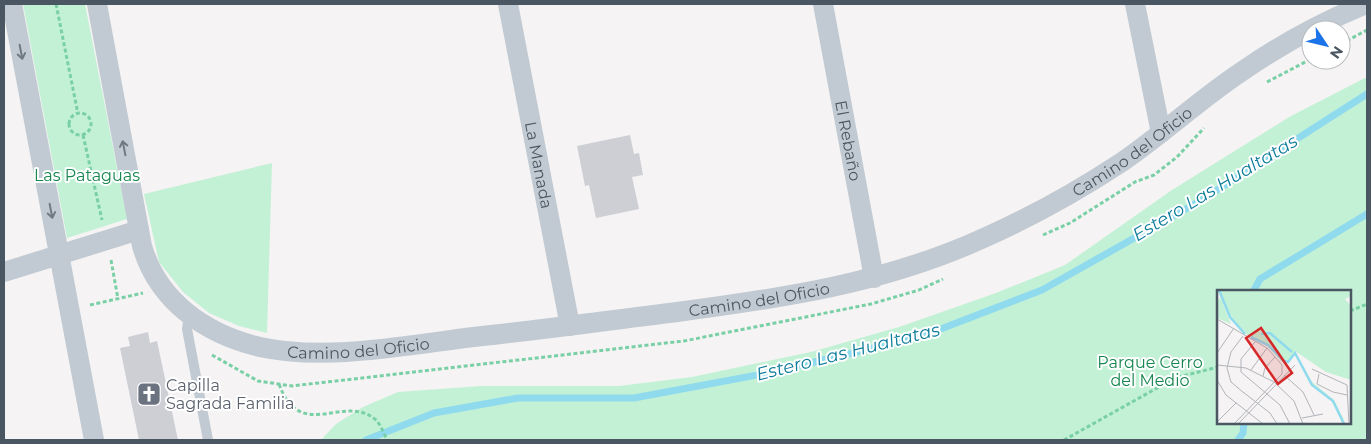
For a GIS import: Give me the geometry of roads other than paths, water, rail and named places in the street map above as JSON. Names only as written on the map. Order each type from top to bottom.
[{"type":"street","points":[[12,4],[94,440]]},
{"type":"street","name":"Camino del Oficio","points":[[96,4],[139,230],[146,257],[160,286],[189,315],[203,325],[234,339],[270,349],[301,353],[347,351],[570,326],[784,298],[874,278],[953,251],[1017,222],[1084,186],[1161,133],[1248,67],[1314,28],[1366,4]]},
{"type":"street","name":"La Manada","points":[[508,4],[570,326]]},
{"type":"street","name":"El Rebaño","points":[[822,4],[874,278]]},
{"type":"street","points":[[1135,4],[1161,133]]},
{"type":"street","points":[[4,272],[139,230]]},
{"type":"lane","points":[[189,315],[186,330],[208,440]]},
{"type":"waterway","name":"Estero Las Hualtatas","points":[[366,440],[434,413],[518,398],[634,398],[768,373],[920,337],[1042,290],[1200,201],[1367,94]]},
{"type":"waterway","points":[[1254,290],[1260,279],[1367,214]]},
{"type":"waterway","points":[[1238,440],[1243,433],[1244,424]]},
{"type":"place","name":"Capilla Sagrada Familia","points":[[149,394]]},
{"type":"park label","name":"Las Pataguas","points":[[87,175]]},
{"type":"park label","name":"Parque Cerro del Medio","points":[[1150,371]]}]
